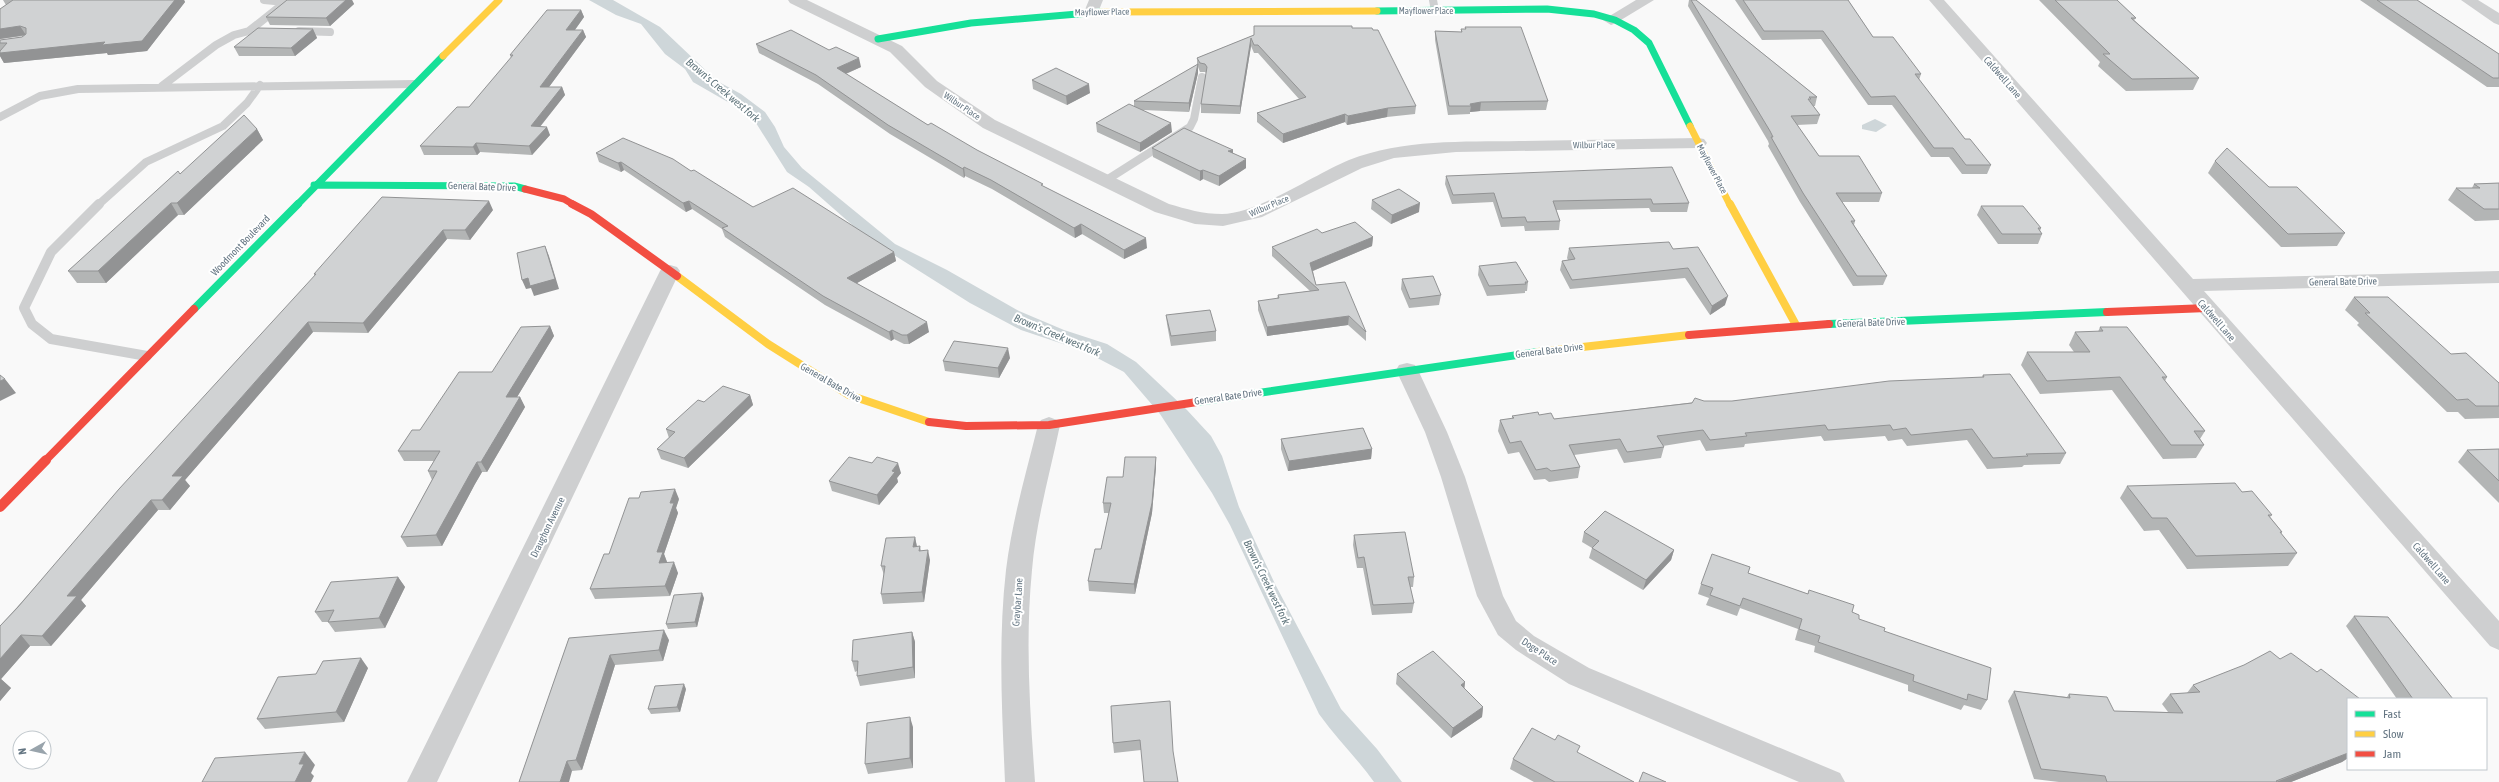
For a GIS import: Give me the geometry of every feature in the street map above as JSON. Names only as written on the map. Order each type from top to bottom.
[{"type":"street","name":"Woodmont Boulevard","points":[[0,507],[314,185],[499,0]]},
{"type":"street","name":"Wilbur Place","points":[[795,0],[896,49],[931,84],[949,98],[989,124],[1105,181],[1179,214],[1208,220],[1223,220],[1265,210],[1356,164],[1392,153],[1456,147],[1698,144]]},
{"type":"street","points":[[1611,20],[1647,0]]},
{"type":"street","name":"Caldwell Lane","points":[[1936,0],[2499,639]]},
{"type":"street","points":[[2468,0],[2499,20]]},
{"type":"street","name":"Mayflower Place","points":[[878,39],[977,22],[1094,6],[1435,11],[1562,10],[1611,20],[1627,26],[1646,39],[1698,144],[1796,325]]},
{"type":"street","name":"General Bate Drive","points":[[314,185],[469,184],[529,188],[564,199],[591,214],[768,344],[849,395],[876,406],[934,423],[1007,427],[1049,425],[1138,410],[1407,370],[1598,344],[1723,330],[1796,325],[2207,308]]},
{"type":"street","name":"Draughon Avenue","points":[[422,782],[670,271]]},
{"type":"street","name":"General Bate Drive","points":[[2186,285],[2499,277]]},
{"type":"street","name":"Doge Place","points":[[1407,370],[1436,432],[1453,477],[1490,596],[1496,612],[1507,628],[1525,642],[1579,676],[1830,782]]},
{"type":"street","name":"Graybar Lane","points":[[1020,782],[1015,709],[1015,642],[1019,570],[1026,526],[1049,425]]},
{"type":"lane","points":[[264,0],[287,1]]},
{"type":"lane","points":[[1433,0],[1435,11]]},
{"type":"lane","points":[[249,31],[287,1]]},
{"type":"lane","points":[[162,86],[216,45],[234,35],[249,31],[264,31]]},
{"type":"lane","points":[[293,31],[330,32]]},
{"type":"lane","points":[[1105,181],[1190,127],[1194,119],[1202,77]]},
{"type":"lane","points":[[0,117],[40,96],[78,88],[414,84]]},
{"type":"lane","points":[[147,356],[51,339],[32,324],[24,308],[51,252],[118,185],[146,162],[223,126],[247,103],[260,85]]},
{"type":"water","name":"Brown's Creek west fork","points":[[589,0],[613,0],[660,27],[717,81],[741,94],[765,112],[775,127],[784,147],[802,168],[895,244],[947,270],[1019,311],[1064,330],[1107,344],[1136,362],[1187,410],[1211,436],[1222,456],[1239,507],[1275,584],[1341,709],[1377,749],[1402,782],[1374,782],[1319,714],[1230,525],[1212,493],[1160,414],[1124,372],[1084,351],[1021,330],[970,303],[867,238],[809,187],[787,172],[756,123],[747,113],[693,82],[685,69],[665,54],[641,24],[616,15]]},
{"type":"water","points":[[1875,119],[1887,125],[1876,132],[1862,129],[1862,125]]},
{"type":"building","points":[[13,0],[175,0],[142,41],[102,45],[105,42],[0,53],[7,43],[0,43],[0,40],[22,37],[26,34],[26,28],[20,26],[0,29],[0,9]]},
{"type":"building","points":[[287,0],[346,0],[326,18],[266,17]]},
{"type":"building","points":[[1691,0],[1696,0],[1817,97],[1809,97],[1811,99],[1808,99],[1820,115],[1791,116],[1819,156],[1859,156],[1882,193],[1836,193],[1855,221],[1851,221],[1887,276],[1857,276],[1803,193],[1771,137],[1773,137],[1770,131]]},
{"type":"building","points":[[1743,0],[1848,0],[1873,37],[1893,37],[1921,74],[1915,74],[1965,139],[1970,139],[1991,165],[1966,165],[1953,148],[1934,148],[1895,96],[1871,97],[1823,31],[1764,31]]},
{"type":"building","points":[[2055,0],[2117,0],[2136,18],[2131,18],[2199,78],[2132,79],[2103,54],[2110,54]]},
{"type":"building","points":[[2377,0],[2417,0],[2499,54],[2499,78],[2493,78]]},
{"type":"building","points":[[547,10],[581,10],[566,30],[583,30],[540,87],[562,87],[531,126],[547,127],[529,146],[476,143],[473,147],[420,146],[457,107],[469,107],[513,55],[510,55]]},
{"type":"building","points":[[1254,26],[1352,26],[1352,28],[1372,28],[1373,30],[1378,30],[1416,106],[1388,108],[1348,116],[1345,114],[1283,134],[1257,113],[1306,97],[1258,45],[1254,45],[1251,38],[1240,106],[1201,104],[1207,67],[1205,64],[1200,63],[1197,58],[1254,35]]},
{"type":"building","points":[[1465,27],[1521,27],[1548,101],[1481,102],[1470,104],[1471,106],[1449,106],[1435,31],[1462,32],[1461,29],[1466,29]]},
{"type":"building","points":[[258,28],[313,29],[291,48],[234,47]]},
{"type":"building","points":[[791,30],[829,50],[836,47],[859,58],[837,68],[928,125],[931,123],[977,150],[1043,184],[1041,185],[1146,238],[1124,250],[1081,224],[1074,228],[991,180],[964,167],[963,169],[888,125],[816,75],[756,44]]},
{"type":"building","points":[[1198,64],[1189,103],[1134,101]]},
{"type":"building","points":[[1056,68],[1089,84],[1066,96],[1032,80]]},
{"type":"building","points":[[1129,104],[1171,123],[1140,143],[1096,123]]},
{"type":"building","points":[[244,115],[257,129],[177,203],[171,203],[98,271],[68,271],[178,171],[180,174]]},
{"type":"building","points":[[1184,128],[1233,150],[1228,151],[1246,159],[1219,176],[1203,170],[1200,171],[1152,148]]},
{"type":"building","points":[[623,138],[673,159],[691,171],[694,170],[753,207],[793,188],[894,252],[847,278],[927,322],[907,335],[902,335],[892,330],[889,332],[823,296],[722,228],[728,226],[689,201],[683,203],[621,162],[618,163],[596,153]]},
{"type":"building","points":[[2227,148],[2269,187],[2297,187],[2345,233],[2288,234],[2215,161]]},
{"type":"building","points":[[1672,167],[1689,203],[1653,204],[1651,199],[1553,201],[1560,221],[1527,222],[1525,217],[1502,218],[1494,193],[1453,195],[1446,176]]},
{"type":"building","points":[[2499,183],[2499,209],[2484,209],[2456,188],[2480,188],[2474,184]]},
{"type":"building","points":[[1399,189],[1420,203],[1392,215],[1372,200]]},
{"type":"building","points":[[382,197],[489,201],[465,230],[443,230],[363,323],[308,322],[172,476],[183,476],[162,500],[151,500],[67,596],[77,596],[42,636],[21,635],[0,659],[0,626],[119,489],[316,274],[314,274]]},
{"type":"building","points":[[1981,206],[2023,206],[2041,228],[2038,228],[2042,234],[2002,234]]},
{"type":"building","points":[[1355,222],[1373,237],[1310,263],[1316,285],[1345,282],[1366,332],[1349,316],[1267,327],[1258,301],[1279,298],[1278,295],[1319,290],[1272,247],[1317,229],[1322,233]]},
{"type":"building","points":[[1669,242],[1673,249],[1698,247],[1728,296],[1712,306],[1688,268],[1572,280],[1562,261],[1575,259],[1569,248]]},
{"type":"building","points":[[545,246],[555,279],[530,286],[528,278],[522,280],[517,253]]},
{"type":"building","points":[[1516,262],[1528,282],[1525,282],[1526,284],[1489,286],[1479,266]]},
{"type":"building","points":[[1433,276],[1441,295],[1410,299],[1402,279]]},
{"type":"building","points":[[2354,297],[2388,297],[2451,354],[2466,353],[2499,383],[2499,406],[2476,406],[2468,399],[2457,400],[2365,313],[2370,313]]},
{"type":"building","points":[[1210,310],[1216,331],[1171,336],[1166,315]]},
{"type":"building","points":[[550,326],[506,397],[520,397],[481,462],[477,462],[436,535],[401,537],[437,471],[428,471],[440,451],[398,451],[412,430],[420,430],[459,372],[492,372],[521,327]]},
{"type":"building","points":[[2100,327],[2127,327],[2167,377],[2162,377],[2205,431],[2194,431],[2204,445],[2171,445],[2120,377],[2047,381],[2027,352],[2090,352],[2075,332],[2103,331]]},
{"type":"building","points":[[954,341],[1008,348],[998,368],[943,361]]},
{"type":"building","points":[[2010,374],[2066,453],[2026,454],[2028,456],[1993,458],[1972,429],[1911,435],[1906,428],[1893,430],[1890,425],[1828,430],[1825,425],[1745,433],[1747,436],[1710,440],[1703,430],[1657,436],[1664,447],[1627,452],[1620,439],[1569,445],[1580,467],[1551,471],[1547,468],[1536,470],[1521,441],[1510,443],[1500,420],[1514,418],[1512,416],[1538,412],[1539,415],[1551,413],[1554,419],[1692,403],[1695,398],[1704,401],[1732,401],[1889,381],[1984,377],[1983,375]]},
{"type":"building","points":[[0,375],[5,379],[0,381]]},
{"type":"building","points":[[723,386],[750,395],[684,458],[657,449],[675,432],[666,429],[698,400],[704,402]]},
{"type":"building","points":[[1363,428],[1372,449],[1289,461],[1281,439]]},
{"type":"building","points":[[2499,449],[2499,481],[2467,450]]},
{"type":"building","points":[[849,457],[872,463],[877,457],[898,463],[892,471],[895,472],[877,495],[829,481]]},
{"type":"building","points":[[1125,457],[1156,457],[1152,503],[1134,584],[1088,581],[1095,549],[1101,549],[1111,503],[1103,503],[1107,477],[1123,477]]},
{"type":"building","points":[[2235,483],[2242,492],[2252,491],[2272,515],[2268,515],[2297,553],[2196,556],[2167,518],[2152,518],[2127,486]]},
{"type":"building","points":[[675,489],[670,503],[674,503],[657,552],[663,552],[659,563],[674,562],[665,586],[590,589],[604,554],[609,554],[629,498],[639,498],[641,492]]},
{"type":"building","points":[[1605,511],[1674,550],[1646,580],[1592,548],[1599,541],[1584,532]]},
{"type":"building","points":[[1405,532],[1414,577],[1408,577],[1414,603],[1373,605],[1364,557],[1358,558],[1354,535]]},
{"type":"building","points":[[915,537],[913,547],[920,546],[919,551],[928,550],[922,592],[881,594],[885,566],[881,566],[886,538]]},
{"type":"building","points":[[1712,554],[1750,567],[1748,573],[1808,594],[1809,590],[1854,605],[1852,612],[1859,615],[1859,619],[1885,628],[1884,631],[1991,668],[1987,700],[1968,694],[1967,700],[1913,681],[1914,675],[1818,642],[1820,636],[1799,629],[1802,619],[1743,598],[1740,606],[1710,595],[1713,588],[1701,584]]},
{"type":"building","points":[[398,577],[379,618],[328,622],[334,610],[315,612],[331,582]]},
{"type":"building","points":[[702,593],[695,622],[666,624],[674,595]]},
{"type":"building","points":[[2354,616],[2388,617],[2452,698],[2412,698]]},
{"type":"building","points":[[664,630],[659,650],[610,655],[576,760],[567,761],[560,782],[519,782],[569,638]]},
{"type":"building","points":[[912,632],[913,667],[857,676],[858,661],[852,661],[853,640]]},
{"type":"building","points":[[1433,651],[1465,682],[1461,685],[1483,707],[1453,728],[1397,674]]},
{"type":"building","points":[[2270,651],[2280,659],[2291,653],[2317,672],[2321,669],[2359,698],[2347,698],[2347,753],[2276,781],[2277,782],[2107,782],[2105,776],[2041,769],[2014,691],[2070,698],[2069,694],[2107,697],[2114,711],[2183,713],[2170,694],[2200,692],[2193,685],[2244,665]]},
{"type":"building","points":[[361,658],[336,712],[257,719],[278,677],[316,674],[323,661]]},
{"type":"building","points":[[684,684],[677,707],[648,709],[655,686]]},
{"type":"building","points":[[1170,701],[1173,751],[1178,782],[1144,782],[1140,740],[1113,743],[1111,706]]},
{"type":"building","points":[[910,717],[910,758],[865,764],[867,723]]},
{"type":"building","points":[[1532,728],[1555,740],[1558,735],[1580,746],[1577,752],[1634,782],[1555,782],[1513,759]]},
{"type":"building","points":[[305,752],[299,764],[304,764],[295,782],[202,782],[215,758]]},
{"type":"building","points":[[1643,772],[1666,782],[1639,782]]},
{"type":"traffic: fast","points":[[1377,11],[1547,9],[1594,14],[1615,20],[1634,30],[1649,43],[1690,126]]},
{"type":"traffic: fast","points":[[878,39],[971,23],[1101,12]]},
{"type":"traffic: fast","points":[[194,309],[443,56]]},
{"type":"traffic: fast","points":[[314,185],[514,186],[525,189]]},
{"type":"traffic: fast","points":[[1829,324],[2107,312]]},
{"type":"traffic: fast","points":[[1197,402],[1538,352]]},
{"type":"traffic: slow","points":[[443,56],[499,0]]},
{"type":"traffic: slow","points":[[1101,12],[1377,11]]},
{"type":"traffic: slow","points":[[1690,126],[1721,188],[1796,325]]},
{"type":"traffic: slow","points":[[677,276],[768,344],[849,395],[909,417],[929,422]]},
{"type":"traffic: slow","points":[[1538,352],[1689,335]]},
{"type":"traffic: jam","points":[[525,189],[564,199],[591,214],[677,276]]},
{"type":"traffic: jam","points":[[2107,312],[2207,308]]},
{"type":"traffic: jam","points":[[0,507],[194,309]]},
{"type":"traffic: jam","points":[[1689,335],[1829,324]]},
{"type":"traffic: jam","points":[[929,422],[966,426],[1049,425],[1197,402]]}]
